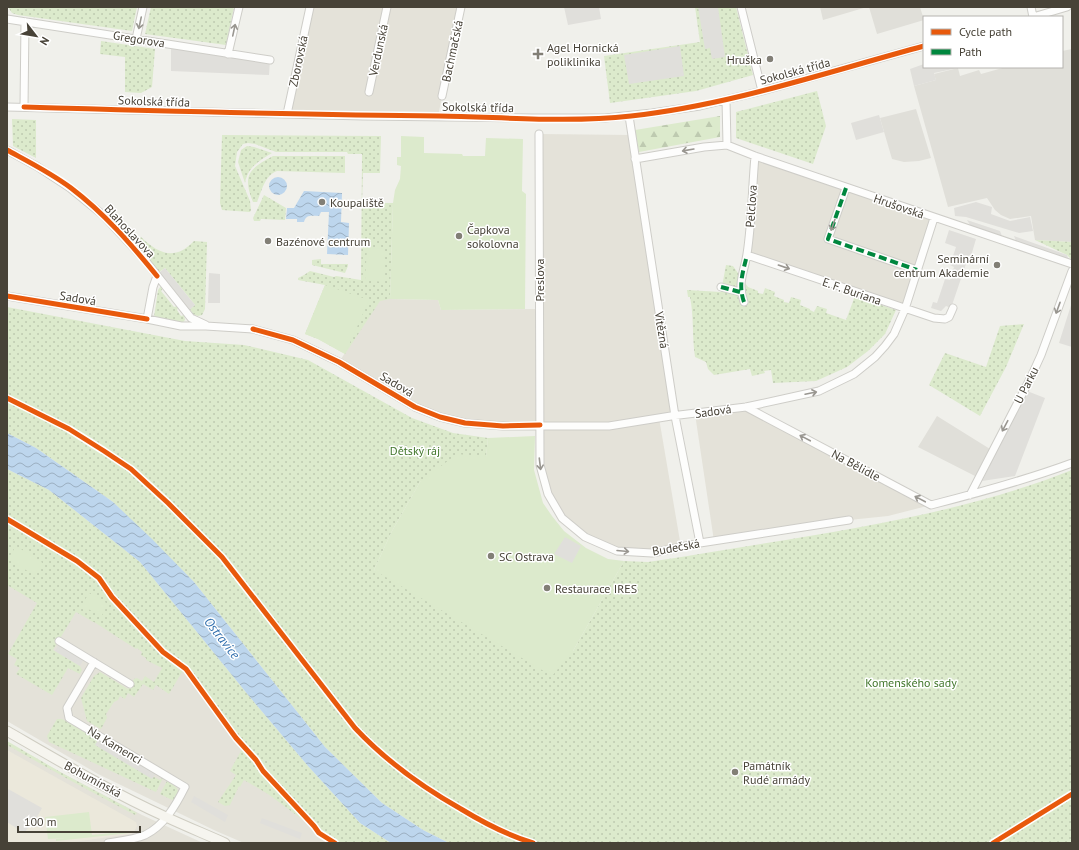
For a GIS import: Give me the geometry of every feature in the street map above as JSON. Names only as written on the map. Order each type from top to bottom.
[{"type":"main road","name":"Bohumínská","points":[[7,731],[78,772],[166,817],[225,843]]},
{"type":"street","points":[[136,39],[143,7]]},
{"type":"street","points":[[228,54],[239,7]]},
{"type":"street","name":"Zborovská","points":[[287,114],[310,7]]},
{"type":"street","name":"Verdunská","points":[[369,92],[387,7]]},
{"type":"street","name":"Bachmačská","points":[[442,96],[461,7]]},
{"type":"street","points":[[741,7],[762,91]]},
{"type":"street","points":[[1036,16],[1067,7]]},
{"type":"street","name":"Gregorova","points":[[7,19],[270,60]]},
{"type":"street","points":[[24,107],[26,22]]},
{"type":"street","name":"Sokolská třída","points":[[7,107],[533,118],[592,118],[629,116],[676,110],[726,100],[923,46]]},
{"type":"street","points":[[635,159],[704,147],[727,145],[726,100]]},
{"type":"street","name":"Vítězná","points":[[629,116],[675,416],[700,543]]},
{"type":"street","name":"Preslova","points":[[539,134],[540,425]]},
{"type":"street","name":"Hrušovská","points":[[727,145],[846,188],[1072,264]]},
{"type":"street","name":"Blahoslavova","points":[[7,150],[38,167],[70,188],[108,220],[144,259],[191,318],[206,326]]},
{"type":"street","name":"Pelclova","points":[[747,255],[755,156]]},
{"type":"street","points":[[846,188],[828,239],[917,270]]},
{"type":"street","name":"Sadová","points":[[7,296],[181,326],[253,329],[293,340],[339,362],[415,407],[440,417],[465,423],[503,426],[609,426],[746,407],[819,391],[854,374],[874,358],[894,334],[905,309],[934,218]]},
{"type":"street","points":[[744,302],[740,292],[740,284],[747,255]]},
{"type":"street","name":"E. F. Buriana","points":[[747,255],[934,318],[944,319],[949,317],[953,308]]},
{"type":"street","name":"U Parku","points":[[970,495],[1041,356],[1072,271]]},
{"type":"street","points":[[147,319],[157,276]]},
{"type":"street","points":[[722,287],[740,292]]},
{"type":"street","name":"Na Bělidle","points":[[746,407],[931,505],[970,495],[1072,463]]},
{"type":"street","name":"Budečská","points":[[540,425],[540,465],[548,494],[562,518],[585,537],[617,551],[652,553],[700,543],[849,520]]},
{"type":"street","points":[[59,641],[130,684]]},
{"type":"street","name":"Na Kamenci","points":[[94,662],[67,708],[70,718],[185,788],[176,805],[166,817]]},
{"type":"street","points":[[108,843],[131,840],[147,834],[166,817]]},
{"type":"shaded area","points":[[310,7],[461,7],[438,116],[287,114]]},
{"type":"shaded area","points":[[564,7],[599,7],[601,19],[568,25]]},
{"type":"shaded area","points":[[698,7],[718,7],[725,57],[712,59],[710,48],[705,49]]},
{"type":"shaded area","points":[[820,7],[867,7],[823,20]]},
{"type":"shaded area","points":[[869,7],[920,7],[923,20],[877,34]]},
{"type":"shaded area","points":[[171,44],[270,60],[269,75],[171,71]]},
{"type":"shaded area","points":[[680,46],[684,76],[629,84],[624,55]]},
{"type":"shaded area","points":[[1072,49],[1072,242],[1035,240],[1031,216],[1010,219],[1001,215],[995,210],[987,198],[948,207],[914,86],[936,80],[934,74],[958,68],[960,76],[979,70],[981,74],[1002,68],[1063,68],[1063,51]]},
{"type":"shaded area","points":[[923,64],[923,68],[958,68],[934,73],[936,80],[914,86],[910,69]]},
{"type":"shaded area","points":[[916,109],[931,158],[919,161],[904,162],[892,159],[880,118]]},
{"type":"shaded area","points":[[879,115],[884,132],[856,140],[851,123]]},
{"type":"shaded area","points":[[540,134],[631,135],[675,416],[659,418],[681,547],[652,553],[617,551],[585,537],[562,518],[548,494],[540,465],[539,425],[465,423],[415,407],[339,362],[380,300],[438,300],[441,310],[539,309]]},
{"type":"shaded area","points":[[755,156],[934,218],[905,309],[747,255]]},
{"type":"shaded area","points":[[976,202],[992,207],[991,214],[1010,221],[1030,217],[1033,231],[1019,233],[966,217],[955,216],[954,208]]},
{"type":"shaded area","points":[[967,220],[1000,231],[1004,241],[973,230]]},
{"type":"shaded area","points":[[949,230],[976,239],[951,308],[946,306],[941,311],[931,308],[933,302],[937,303],[945,279],[950,280],[954,267],[950,265],[956,247],[945,243]]},
{"type":"shaded area","points":[[1014,236],[1067,255],[1070,264],[1018,246]]},
{"type":"shaded area","points":[[165,268],[195,305],[187,312],[156,275]]},
{"type":"shaded area","points":[[209,273],[220,274],[220,303],[208,303]]},
{"type":"shaded area","points":[[1072,302],[1072,347],[1059,343]]},
{"type":"shaded area","points":[[1027,391],[1045,398],[1015,476],[982,481]]},
{"type":"shaded area","points":[[746,407],[931,505],[888,516],[849,520],[714,541],[695,414]]},
{"type":"shaded area","points":[[937,416],[990,449],[975,476],[918,447]]},
{"type":"shaded area","points":[[7,503],[127,597],[310,826],[334,843],[244,843],[98,774],[7,721]]},
{"type":"shaded area","points":[[565,537],[581,546],[572,563],[554,554]]},
{"type":"shaded area","points":[[60,642],[85,657],[80,666],[55,651]]},
{"type":"shaded area","points":[[98,740],[156,773],[152,779],[95,745]]},
{"type":"shaded area","points":[[7,742],[142,815],[203,843],[7,843]]},
{"type":"shaded area","points":[[7,750],[136,822],[137,826],[134,832],[131,834],[66,843],[7,843]]},
{"type":"shaded area","points":[[7,789],[42,808],[37,817],[24,833],[7,822]]},
{"type":"shaded area","points":[[194,796],[228,815],[225,822],[191,802]]},
{"type":"shaded area","points":[[262,818],[302,833],[300,839],[260,823]]},
{"type":"green space","points":[[8,7],[137,7],[132,31],[18,15],[12,13]]},
{"type":"green space","points":[[151,7],[234,7],[226,45],[145,34]]},
{"type":"green space","points":[[695,7],[736,7],[753,75],[696,91],[610,103],[604,56],[700,42]]},
{"type":"green space","points":[[101,41],[155,49],[152,87],[141,93],[125,92],[125,57],[100,54]]},
{"type":"green space","points":[[817,91],[826,126],[813,164],[736,138],[736,112]]},
{"type":"green space","points":[[720,116],[720,137],[639,152],[635,130]]},
{"type":"green space","points":[[12,119],[36,120],[36,158],[13,146]]},
{"type":"green space","points":[[222,135],[381,136],[380,173],[363,173],[362,203],[393,203],[390,299],[380,301],[345,354],[318,339],[305,334],[325,285],[298,280],[298,278],[310,271],[334,277],[336,276],[361,280],[362,154],[348,154],[347,152],[276,152],[255,144],[243,144],[237,152],[235,166],[250,201],[251,210],[250,212],[222,210],[220,203]]},
{"type":"green space","name":"Čapkova sokolovna","points":[[401,136],[424,137],[424,153],[462,154],[463,156],[485,156],[486,138],[523,139],[522,191],[526,194],[525,309],[441,310],[438,300],[390,299],[393,203],[395,190],[400,179],[401,166],[397,165],[397,157],[401,157]]},
{"type":"green space","points":[[247,146],[272,153],[251,169],[246,177],[245,183],[238,162],[241,150]]},
{"type":"green space","points":[[273,156],[345,156],[345,173],[277,171],[269,176],[257,202],[253,202],[248,185],[250,174],[258,165]]},
{"type":"green space","points":[[264,195],[286,208],[285,220],[261,219],[260,221],[254,221],[253,218]]},
{"type":"green space","points":[[141,237],[147,243],[166,253],[173,253],[187,248],[194,241],[207,242],[205,309],[202,315],[198,316],[193,314],[190,309],[195,305],[165,268],[158,273],[135,243]]},
{"type":"green space","points":[[1035,240],[1072,242],[1072,260],[1067,255]]},
{"type":"green space","points":[[367,248],[385,249],[383,282],[365,280]]},
{"type":"green space","points":[[321,259],[321,264],[348,264],[348,266],[345,273],[312,265],[312,260]]},
{"type":"green space","points":[[726,265],[733,266],[748,287],[758,291],[758,293],[763,294],[765,288],[775,292],[774,296],[784,300],[784,302],[789,303],[791,297],[801,300],[800,305],[814,312],[817,306],[827,309],[826,313],[846,320],[855,296],[896,310],[885,334],[868,351],[847,367],[816,381],[773,383],[771,370],[752,376],[750,369],[714,375],[708,369],[706,362],[695,357],[693,319],[690,297],[688,297],[687,290],[721,292]]},
{"type":"green space","points":[[325,285],[369,300],[345,354],[318,339],[305,334]]},
{"type":"green space","points":[[161,286],[163,288],[161,291],[174,307],[177,306],[177,310],[181,316],[184,315],[185,320],[182,323],[154,317],[158,290]]},
{"type":"green space","name":"Komenského sady","points":[[7,307],[185,341],[244,345],[308,360],[412,418],[453,433],[488,438],[486,458],[420,482],[392,531],[374,570],[573,651],[624,561],[648,562],[675,558],[826,533],[926,514],[976,502],[1072,470],[1072,843],[449,843],[423,830],[382,803],[325,747],[194,582],[113,502],[36,448],[7,433]]},
{"type":"green space","points":[[1024,324],[1006,367],[980,416],[929,385],[945,353],[986,367],[1000,326]]},
{"type":"green space","name":"SC Ostrava","points":[[535,436],[534,470],[543,503],[552,516],[564,531],[586,548],[608,559],[624,561],[573,651],[552,676],[374,570],[392,531],[420,482],[457,454],[486,457],[488,438]]},
{"type":"green space","points":[[7,469],[49,490],[140,562],[308,766],[360,823],[391,843],[334,843],[268,794],[244,780],[240,787],[239,786],[230,805],[225,806],[218,802],[236,775],[230,771],[242,749],[186,675],[182,672],[169,694],[156,685],[153,690],[143,684],[134,697],[128,693],[125,699],[120,696],[118,700],[114,702],[106,714],[107,718],[101,729],[87,721],[81,698],[94,676],[100,672],[128,689],[134,679],[137,678],[142,681],[145,676],[154,682],[162,668],[146,660],[146,658],[141,655],[142,652],[137,648],[136,649],[76,612],[53,650],[80,666],[82,670],[80,674],[68,668],[52,695],[16,674],[20,668],[14,665],[17,659],[8,654],[37,603],[7,585]]},
{"type":"green space","points":[[16,546],[42,562],[34,575],[8,559]]},
{"type":"green space","points":[[89,593],[108,604],[101,617],[82,605]]},
{"type":"green space","points":[[57,719],[62,719],[98,740],[96,745],[152,778],[154,777],[160,780],[163,778],[156,792],[49,742],[47,736]]},
{"type":"green space","points":[[7,741],[62,773],[137,813],[135,815],[75,783],[7,745]]},
{"type":"green space","points":[[167,781],[174,785],[178,791],[174,801],[160,794]]},
{"type":"green space","points":[[89,812],[92,835],[130,831],[130,833],[56,841],[56,839],[65,838],[48,839],[45,817]]},
{"type":"water","points":[[274,177],[282,177],[287,182],[285,193],[282,195],[274,195],[269,190],[269,182]]},
{"type":"water","points":[[304,191],[342,193],[341,222],[349,223],[348,255],[327,254],[329,212],[321,212],[319,216],[308,217],[304,222],[297,222],[297,219],[286,219],[287,208],[294,208]]},
{"type":"water","name":"Ostravice","points":[[7,433],[36,448],[113,502],[194,582],[325,747],[382,803],[423,830],[449,843],[391,843],[360,823],[308,766],[140,562],[49,490],[7,469]]},
{"type":"marked path","points":[[846,188],[828,239],[917,270]]},
{"type":"marked path","points":[[744,302],[741,284],[747,255]]},
{"type":"marked path","points":[[721,287],[740,292]]},
{"type":"cycle path","points":[[24,107],[535,119],[607,118],[668,111],[742,96],[923,46]]},
{"type":"cycle path","points":[[7,150],[56,177],[95,208],[117,229],[157,276]]},
{"type":"cycle path","points":[[7,296],[147,319]]},
{"type":"cycle path","points":[[253,329],[293,340],[339,362],[415,407],[440,417],[465,423],[503,426],[540,425]]},
{"type":"cycle path","points":[[7,398],[69,429],[104,451],[131,469],[168,503],[222,557],[355,728],[405,773],[432,792],[487,824],[533,843]]},
{"type":"cycle path","points":[[7,519],[77,561],[99,578],[112,597],[163,652],[186,669],[236,738],[256,760],[263,771],[319,833],[335,843]]},
{"type":"cycle path","points":[[993,843],[1072,794]]},
{"type":"place","name":"Agel Hornická poliklinika","points":[[538,54]]},
{"type":"place","name":"Hruška","points":[[770,59]]},
{"type":"place","name":"Koupaliště","points":[[322,202]]},
{"type":"place","name":"Čapkova sokolovna","points":[[459,236]]},
{"type":"place","name":"Bazénové centrum","points":[[268,241]]},
{"type":"place","name":"Seminární centrum Akademie","points":[[997,265]]},
{"type":"place","name":"SC Ostrava","points":[[491,556]]},
{"type":"place","name":"Restaurace IRES","points":[[547,588]]},
{"type":"place","name":"Památník Rudé armády","points":[[735,772]]},
{"type":"park label","name":"Dětský ráj","points":[[415,450]]}]
